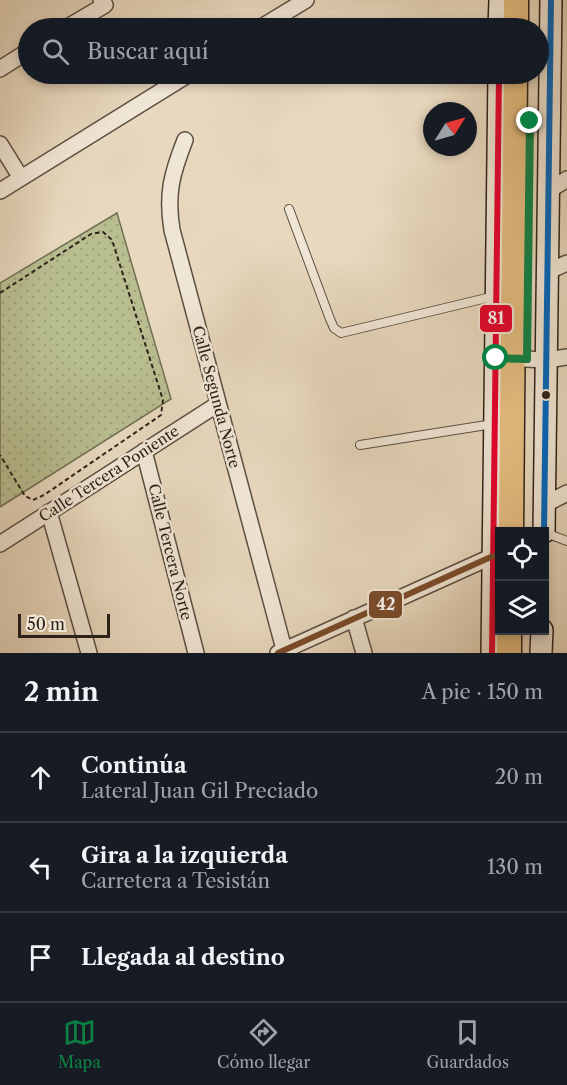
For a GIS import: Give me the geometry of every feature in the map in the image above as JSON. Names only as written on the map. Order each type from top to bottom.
[{"type":"main road","points":[[499,18],[500,0]]},
{"type":"main road","points":[[516,0],[516,18]]},
{"type":"main road","points":[[531,0],[531,18]]},
{"type":"main road","points":[[511,527],[530,359],[558,267],[558,184],[551,0]]},
{"type":"main road","points":[[499,84],[496,296],[530,359]]},
{"type":"main road","points":[[516,84],[530,359],[544,505],[544,527]]},
{"type":"main road","points":[[526,527],[530,359],[530,84]]},
{"type":"main road","points":[[492,653],[495,424],[530,359]]},
{"type":"main road","points":[[509,635],[509,653]]},
{"type":"main road","points":[[525,635],[525,653]]},
{"type":"main road","points":[[541,653],[542,635]]},
{"type":"street","points":[[276,18],[306,0]]},
{"type":"street","points":[[81,18],[103,3]]},
{"type":"street","points":[[0,69],[18,57]]},
{"type":"street","points":[[0,191],[173,84]]},
{"type":"street","name":"Calle Segunda Norte","points":[[186,140],[173,170],[168,210],[283,652]]},
{"type":"street","points":[[0,144],[21,178]]},
{"type":"street","name":"Calle Tercera Poniente","points":[[0,543],[218,404]]},
{"type":"street","name":"Calle Tercera Norte","points":[[144,451],[196,653]]},
{"type":"street","points":[[544,505],[567,493]]},
{"type":"street","points":[[49,512],[89,653]]},
{"type":"street","points":[[283,652],[494,556]]},
{"type":"street","points":[[354,618],[364,653]]},
{"type":"lane","points":[[289,209],[330,319],[334,328],[341,333],[496,296]]},
{"type":"lane","points":[[360,445],[495,424]]},
{"type":"lane","points":[[549,534],[567,541]]},
{"type":"path","points":[[0,293],[91,234],[103,232],[112,240],[163,400],[161,415],[44,495],[33,500],[25,496],[0,455]]},
{"type":"green space","points":[[117,213],[171,399],[0,507],[0,283]]},
{"type":"transit line","points":[[544,527],[551,0]]},
{"type":"transit line","name":"81","points":[[492,653],[499,84]]},
{"type":"transit line","name":"42","points":[[278,653],[493,556]]},
{"type":"route","points":[[496,358],[527,359],[530,121]]}]
